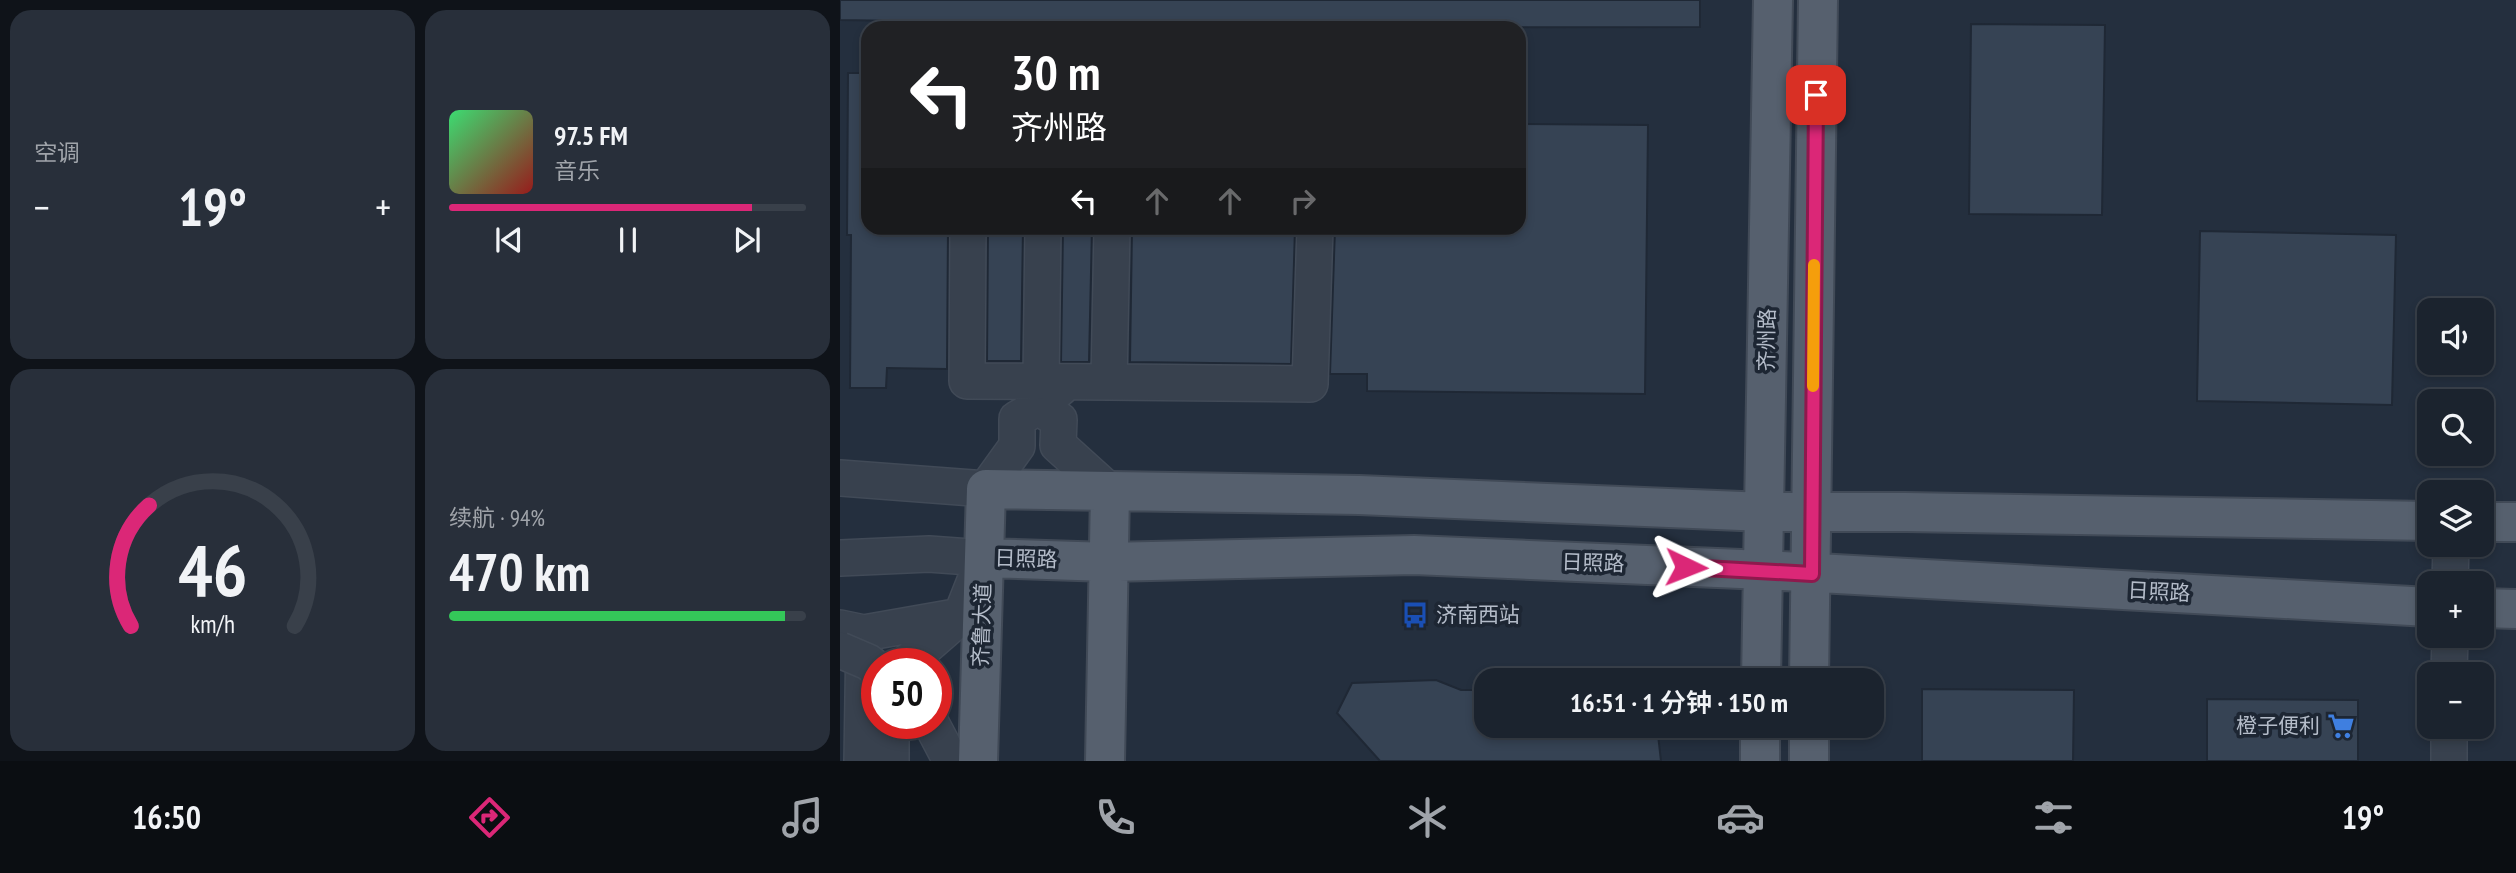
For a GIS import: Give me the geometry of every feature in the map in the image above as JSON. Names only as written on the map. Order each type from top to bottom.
[{"type":"main road","name":"齐州路","points":[[1761,668],[1773,0]]},
{"type":"main road","points":[[1810,668],[1818,0]]},
{"type":"main road","points":[[986,489],[1359,495],[1765,512],[2417,521]]},
{"type":"main road","name":"齐鲁大道","points":[[978,761],[986,489]]},
{"type":"main road","points":[[1105,761],[1110,492]]},
{"type":"main road","points":[[2494,522],[2516,522]]},
{"type":"main road","name":"日照路","points":[[984,558],[1108,562],[1414,555],[1764,570],[2417,606]]},
{"type":"main road","points":[[2494,608],[2516,609]]},
{"type":"main road","points":[[1760,738],[1760,761]]},
{"type":"main road","points":[[1809,738],[1809,761]]},
{"type":"street","points":[[968,235],[967,381],[1049,390],[1109,383],[1310,384],[1315,235]]},
{"type":"street","points":[[1043,235],[1049,390],[1059,419],[1058,445],[1110,492]]},
{"type":"street","points":[[1109,383],[1112,235]]},
{"type":"street","points":[[840,478],[986,489],[1017,446],[1017,419],[1049,390]]},
{"type":"street","name":"日照路","points":[[840,558],[929,554],[984,558]]},
{"type":"street","points":[[924,648],[961,616],[984,558]]},
{"type":"street","points":[[848,637],[961,616]]},
{"type":"street","points":[[848,637],[861,653]]},
{"type":"street","points":[[848,637],[862,761]]},
{"type":"street","points":[[891,739],[891,761]]},
{"type":"street","points":[[939,739],[951,761]]},
{"type":"street","points":[[2449,739],[2449,761]]},
{"type":"building","points":[[840,0],[1700,0],[1700,27],[1526,27],[1526,21],[840,20]]},
{"type":"building","points":[[1971,24],[2105,25],[2102,215],[1969,214]]},
{"type":"building","points":[[848,73],[861,73],[861,235],[948,235],[947,369],[887,368],[886,388],[850,388],[851,235],[847,235]]},
{"type":"building","points":[[1526,124],[1648,125],[1645,394],[1367,391],[1367,374],[1330,374],[1335,235],[1526,235]]},
{"type":"building","points":[[2200,231],[2396,235],[2392,405],[2197,401]]},
{"type":"building","points":[[988,235],[1023,235],[1021,361],[987,361]]},
{"type":"building","points":[[1063,235],[1092,235],[1089,362],[1061,362]]},
{"type":"building","points":[[1132,235],[1295,235],[1291,364],[1130,362]]},
{"type":"building","points":[[1436,680],[1461,690],[1474,690],[1474,738],[1658,738],[1661,761],[1380,761],[1337,713],[1352,683]]},
{"type":"building","points":[[1922,689],[2074,690],[2073,761],[1922,761]]},
{"type":"building","points":[[2207,699],[2358,700],[2358,761],[2207,761]]},
{"type":"slow traffic","points":[[1813,386],[1814,265]]},
{"type":"place","name":"济南西站","points":[[1415,615]]},
{"type":"place","name":"橙子便利","points":[[2341,726]]},
{"type":"route","points":[[1686,567],[1812,574],[1816,95]]}]
